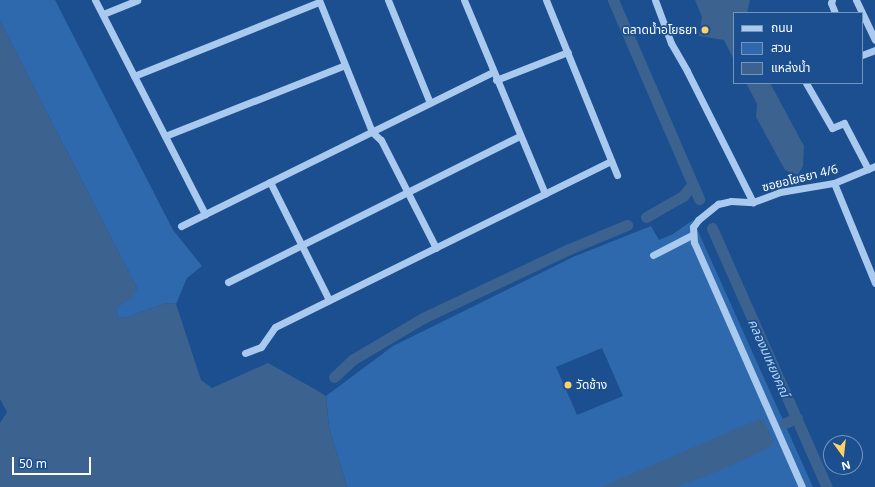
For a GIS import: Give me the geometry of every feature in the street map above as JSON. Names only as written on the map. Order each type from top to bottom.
[{"type":"street","points":[[95,0],[205,214]]},
{"type":"street","points":[[103,14],[137,0]]},
{"type":"street","points":[[388,0],[430,104]]},
{"type":"street","points":[[464,0],[496,80],[545,194]]},
{"type":"street","points":[[546,0],[617,175]]},
{"type":"street","points":[[653,255],[692,234],[698,220],[718,204],[731,201],[753,202],[687,71],[671,44],[655,0]]},
{"type":"street","points":[[832,0],[831,3],[835,12]]},
{"type":"street","points":[[856,0],[862,12]]},
{"type":"street","points":[[134,76],[319,1],[372,132],[381,140],[436,248]]},
{"type":"street","points":[[863,15],[875,40]]},
{"type":"street","points":[[863,55],[875,50]]},
{"type":"street","points":[[496,80],[568,52]]},
{"type":"street","points":[[165,136],[345,65]]},
{"type":"street","points":[[180,226],[493,72]]},
{"type":"street","points":[[807,84],[832,128],[844,123],[872,167]]},
{"type":"street","points":[[228,282],[520,136]]},
{"type":"street","points":[[246,353],[261,347],[275,327],[611,162]]},
{"type":"street","name":"ซอยอโยธยา 4/6","points":[[753,202],[780,192],[834,182],[872,167]]},
{"type":"street","points":[[270,182],[329,300]]},
{"type":"street","points":[[834,182],[875,283]]},
{"type":"street","points":[[692,234],[802,487]]},
{"type":"green space","points":[[0,0],[55,0],[173,230],[202,266],[187,278],[176,304],[167,303],[124,318],[118,317],[116,308],[132,297],[137,288],[0,21]]},
{"type":"green space","points":[[693,220],[813,487],[347,487],[329,427],[326,396],[393,346],[573,257],[651,226],[659,240],[673,234]],"holes":[[[602,348],[623,396],[577,415],[556,367]]]},
{"type":"water","points":[[695,0],[750,0],[747,12],[733,12],[733,58],[724,40],[699,36],[702,17]]},
{"type":"water","points":[[0,21],[137,288],[133,297],[116,308],[118,317],[124,318],[167,303],[176,304],[201,380],[212,388],[268,363],[326,396],[329,427],[347,487],[0,487],[0,423],[7,412],[0,399]]},
{"type":"water","points":[[747,84],[771,84],[804,146],[803,166],[798,175],[785,170],[756,117],[757,104]]},
{"type":"water","points":[[759,419],[764,420],[773,441],[771,447],[714,473],[677,487],[601,487]]},
{"type":"waterway","name":"คลองมเหยงคณ์","points":[[613,0],[699,199]]},
{"type":"waterway","points":[[646,217],[683,196],[692,185]]},
{"type":"waterway","points":[[334,377],[352,360],[423,318],[569,249],[627,225]]},
{"type":"waterway","name":"คลองมเหยงคณ์","points":[[712,228],[827,487]]},
{"type":"waterway","points":[[785,423],[797,418]]},
{"type":"place","name":"ตลาดน้ำอโยธยา","points":[[705,30]]},
{"type":"place","name":"วัดช้าง","points":[[568,385]]}]
